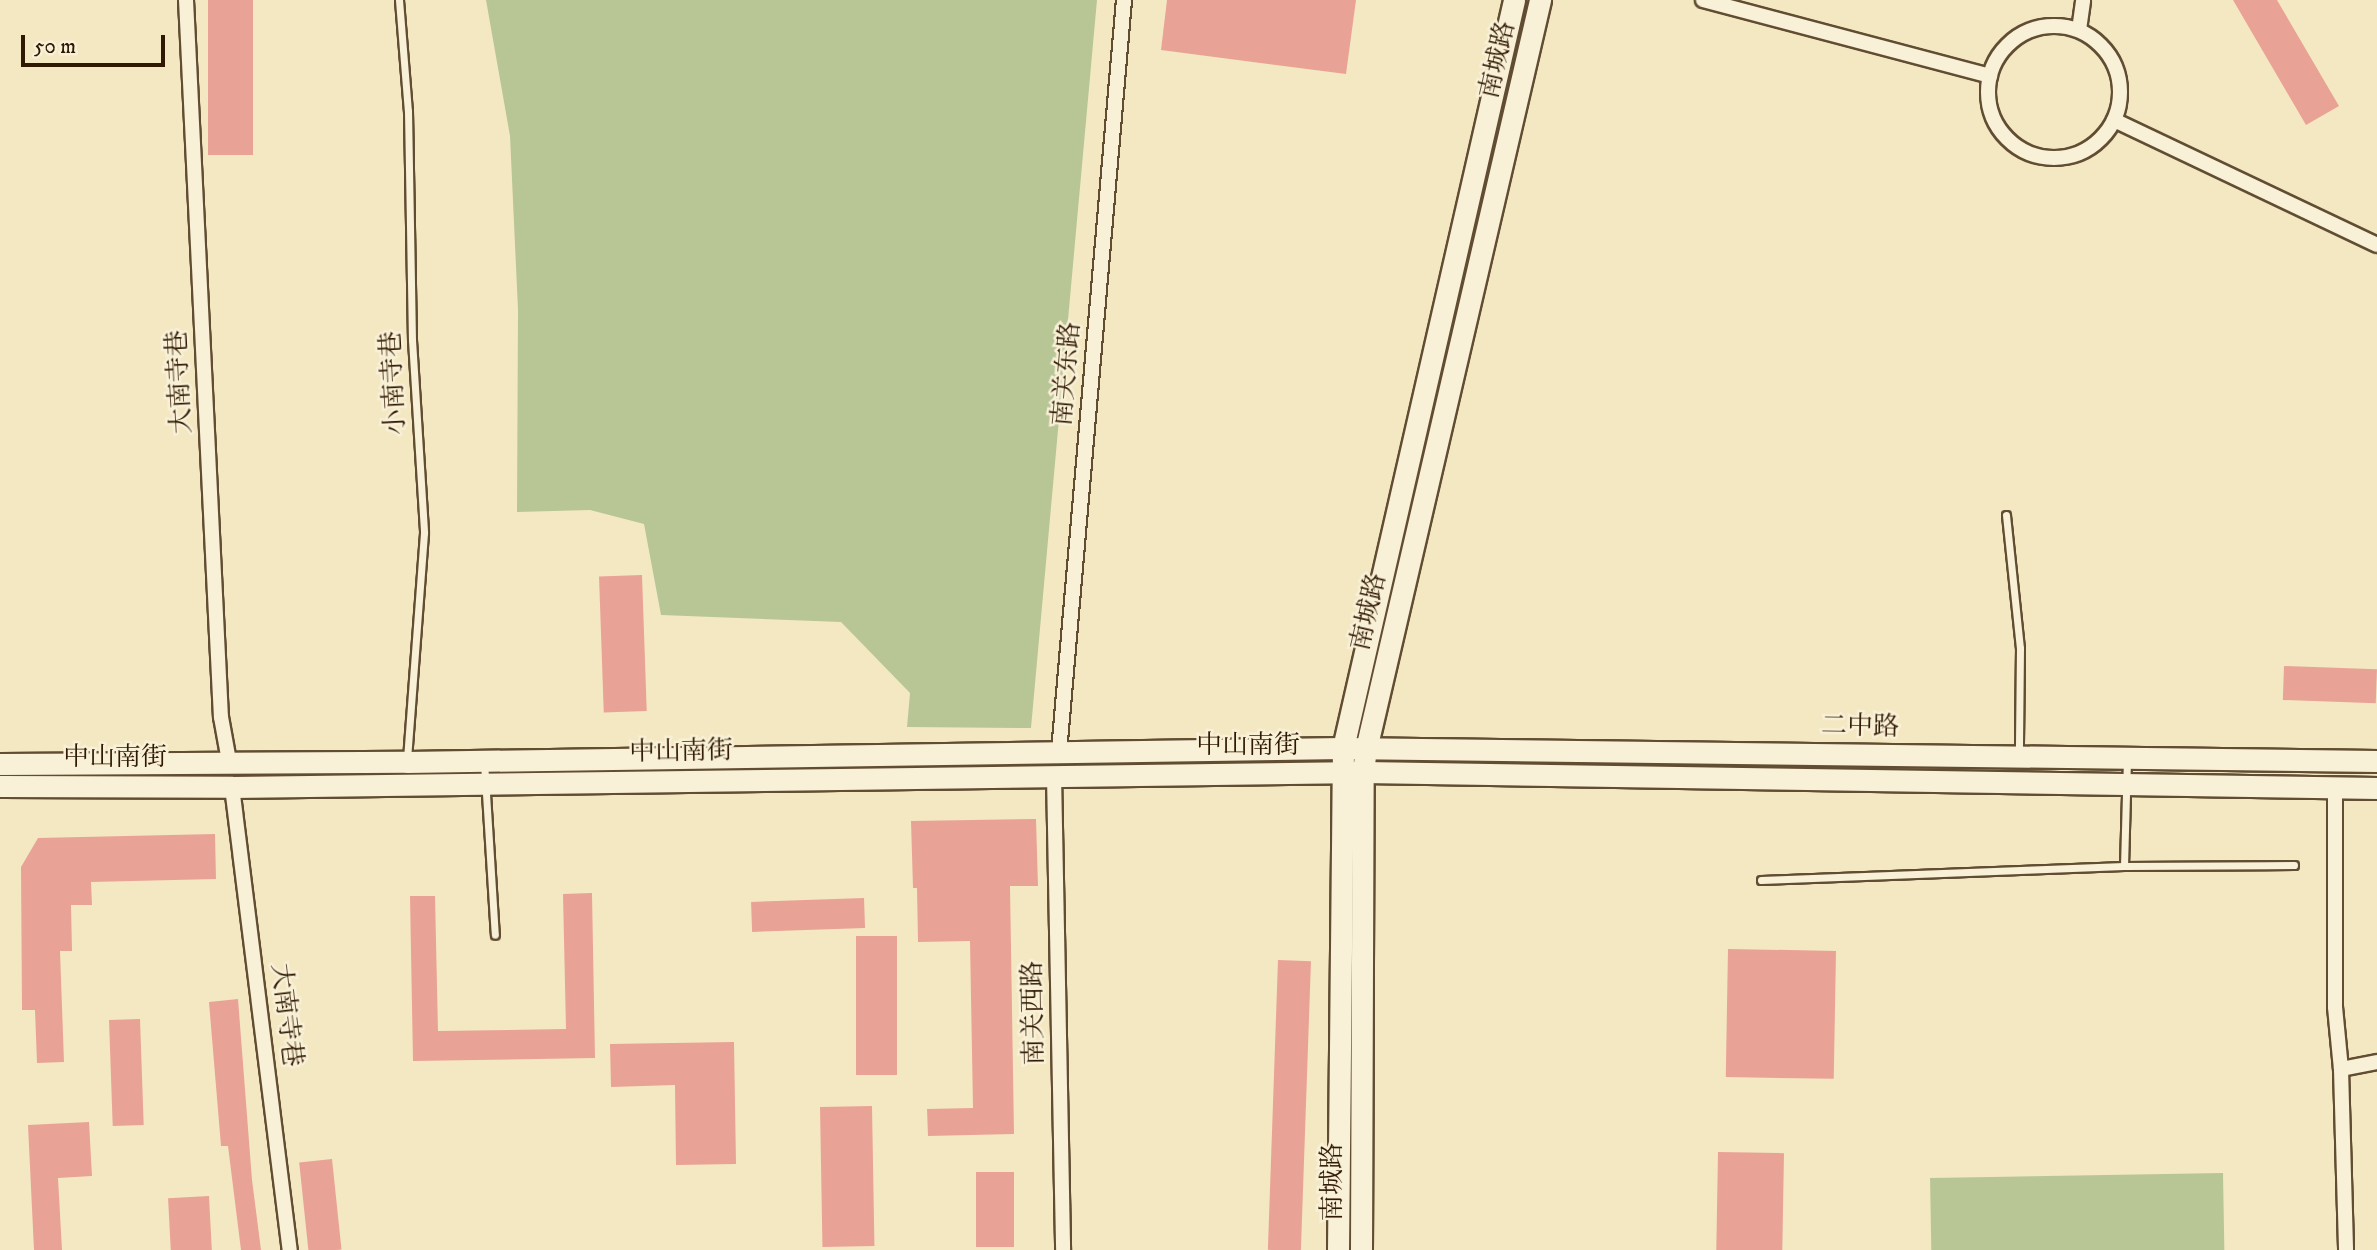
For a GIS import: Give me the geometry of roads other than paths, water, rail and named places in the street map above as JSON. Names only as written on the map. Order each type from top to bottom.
[{"type":"main road","name":"南城路","points":[[1338,1250],[1343,829],[1340,773],[1343,748],[1514,0]]},
{"type":"main road","name":"南城路","points":[[1361,1250],[1363,772],[1366,748],[1540,0]]},
{"type":"main road","name":"中山南街","points":[[0,764],[407,762],[1343,748]]},
{"type":"main road","name":"二中路","points":[[1343,748],[2377,761]]},
{"type":"main road","name":"中山南街","points":[[0,786],[232,787],[1363,772]]},
{"type":"main road","name":"二中路","points":[[1363,772],[2377,788]]},
{"type":"street","name":"大南寺巷","points":[[186,0],[221,717],[229,761]]},
{"type":"street","name":"南关东路","points":[[1059,752],[1124,0]]},
{"type":"street","points":[[1703,0],[1990,76]]},
{"type":"street","points":[[2078,30],[2084,0]]},
{"type":"street","points":[[2056,26],[2078,30],[2104,50],[2119,78],[2120,99],[2114,120],[2102,138],[2085,151],[2064,158],[2033,154],[2005,137],[1993,119],[1988,97],[1990,76],[1999,55],[2014,39],[2034,28],[2056,26]]},
{"type":"street","points":[[2114,120],[2377,245]]},
{"type":"street","name":"南关西路","points":[[1054,775],[1063,1250]]},
{"type":"street","name":"大南寺巷","points":[[232,787],[290,1250]]},
{"type":"street","points":[[2335,788],[2335,1007],[2341,1069],[2346,1250]]},
{"type":"street","points":[[2341,1069],[2377,1062]]},
{"type":"lane","name":"小南寺巷","points":[[399,0],[408,111],[412,340],[424,533],[407,762]]},
{"type":"lane","points":[[2006,515],[2020,648],[2019,757]]},
{"type":"lane","points":[[2124,866],[2127,758]]},
{"type":"lane","points":[[484,761],[495,935]]},
{"type":"lane","points":[[1761,880],[2124,866],[2294,864]]}]
